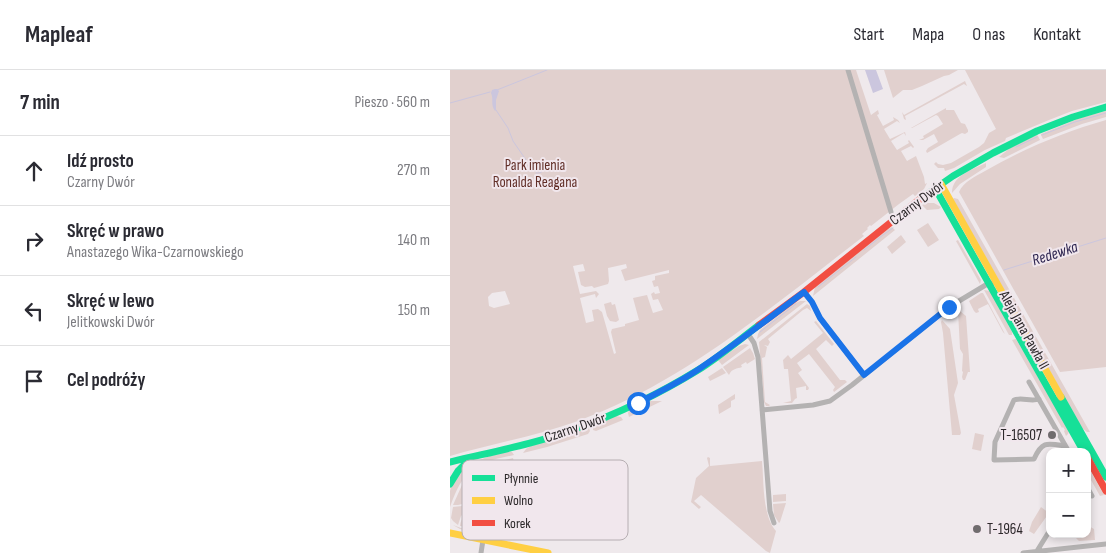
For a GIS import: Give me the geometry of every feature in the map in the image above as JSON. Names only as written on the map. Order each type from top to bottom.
[{"type":"main road","name":"Czarny Dwór","points":[[450,462],[551,437],[584,426],[648,398],[686,377],[748,334],[953,176],[1037,131],[1106,106]]},
{"type":"main road","points":[[949,199],[950,184],[953,176]]},
{"type":"main road","name":"Aleja Jana Pawła II","points":[[938,186],[949,199],[993,283]]},
{"type":"main road","name":"Aleja Jana Pawła II","points":[[938,186],[1081,439],[1106,477]]},
{"type":"main road","name":"Aleja Jana Pawła II","points":[[1081,439],[1083,448]]},
{"type":"main road","points":[[1091,464],[1106,491]]},
{"type":"main road","points":[[450,484],[462,467]]},
{"type":"main road","points":[[483,540],[548,553]]},
{"type":"street","points":[[848,70],[891,212]]},
{"type":"street","points":[[762,410],[824,403],[835,398],[949,307],[993,283]]},
{"type":"street","points":[[804,292],[812,302],[820,318],[864,375]]},
{"type":"street","points":[[748,334],[754,343],[758,356],[770,511],[774,523]]},
{"type":"street","points":[[1028,382],[1065,446]]},
{"type":"street","points":[[1039,400],[1017,398],[1014,400],[995,442],[994,460],[1034,459],[1040,448],[1045,444],[1065,446]]},
{"type":"street","points":[[1037,552],[1046,536]]},
{"type":"street","points":[[1044,539],[1052,550]]},
{"type":"street","points":[[481,553],[483,540]]},
{"type":"street","points":[[1023,553],[1106,544]]},
{"type":"green space","name":"Park imienia Ronalda Reagana","points":[[450,70],[856,70],[871,115],[878,110],[879,114],[877,115],[883,126],[894,120],[893,117],[898,120],[900,123],[897,121],[884,129],[890,139],[905,132],[906,136],[904,133],[891,141],[897,150],[909,143],[909,140],[914,147],[911,146],[901,151],[907,161],[916,156],[925,184],[927,183],[924,189],[915,196],[913,194],[870,225],[862,234],[864,236],[763,314],[692,363],[655,385],[617,405],[578,421],[450,456]],"holes":[[[583,264],[585,271],[578,272],[581,285],[594,288],[608,284],[608,268],[626,264],[627,268],[621,270],[625,281],[669,270],[669,273],[655,276],[655,280],[652,281],[654,287],[658,286],[660,293],[655,294],[654,292],[651,294],[653,300],[658,299],[663,310],[653,313],[647,295],[633,298],[639,320],[612,329],[616,353],[614,354],[602,312],[598,309],[592,310],[594,321],[586,323],[580,298],[595,294],[596,298],[599,294],[596,291],[580,294],[573,266]],[[505,291],[510,304],[494,308],[489,306],[488,297],[492,293]]]},
{"type":"green space","points":[[884,70],[958,70],[912,90],[903,90],[893,98]]},
{"type":"green space","points":[[965,70],[1106,70],[1106,102],[1072,111],[1006,138],[1005,141],[945,171],[944,168],[938,168],[934,164],[936,162],[943,165],[951,163],[979,147],[984,143],[989,133],[996,129]]},
{"type":"green space","points":[[965,81],[967,86],[964,84],[905,116],[906,120],[904,119],[902,112],[904,115]]},
{"type":"green space","points":[[946,108],[946,110],[954,110],[961,123],[965,124],[968,132],[960,134],[927,153],[928,148],[938,142],[934,134],[919,140],[943,124],[938,116],[936,115],[911,128]]},
{"type":"green space","points":[[1106,111],[1106,117],[1043,139],[1041,135],[1080,118]]},
{"type":"green space","points":[[1106,120],[1106,367],[1060,372],[959,192],[963,185],[970,180],[1014,155],[1059,136]]},
{"type":"green space","points":[[1037,135],[1040,140],[1004,158],[999,157],[1010,148]]},
{"type":"green space","points":[[986,163],[986,167],[960,184],[952,193],[955,182],[959,177]]},
{"type":"green space","points":[[954,198],[958,199],[1090,432],[1082,428]]},
{"type":"green space","points":[[934,203],[941,207],[939,209],[927,210],[922,205]]},
{"type":"green space","points":[[928,223],[939,240],[928,247],[917,230]]},
{"type":"green space","points":[[892,227],[895,230],[813,296],[815,287],[878,235]]},
{"type":"green space","points":[[901,235],[906,242],[892,254],[887,247]]},
{"type":"green space","points":[[958,240],[981,280],[980,284],[956,241]]},
{"type":"green space","points":[[984,290],[990,291],[1012,335],[1009,335]]},
{"type":"green space","points":[[983,293],[1005,334],[988,304],[978,309],[979,312],[976,313],[974,311],[969,301]]},
{"type":"green space","points":[[806,301],[757,339],[760,330],[793,304]]},
{"type":"green space","points":[[611,302],[612,305],[615,304],[619,320],[616,322],[610,321],[604,304]]},
{"type":"green space","points":[[807,304],[810,306],[811,311],[807,308],[803,310],[768,339],[770,342],[768,346],[764,345],[767,347],[765,357],[762,358],[765,402],[770,405],[766,406],[764,402],[759,342]]},
{"type":"green space","points":[[958,311],[966,316],[970,372],[968,372],[965,380],[962,377],[963,354],[960,349]]},
{"type":"green space","points":[[942,320],[950,329],[958,383],[954,395],[960,435],[952,435]]},
{"type":"green space","points":[[816,321],[834,344],[832,346],[826,340],[816,349],[840,380],[847,382],[834,392],[835,387],[809,354],[797,363],[802,370],[798,373],[809,388],[808,390],[806,390],[806,386],[796,388],[797,398],[792,403],[783,403],[791,401],[788,369],[784,369],[783,360],[788,355],[791,359],[823,333],[814,322]]},
{"type":"green space","points":[[1016,339],[1069,431],[1066,436],[1065,430],[1062,428],[1012,340]]},
{"type":"green space","points":[[749,345],[722,365],[718,360],[739,346]]},
{"type":"green space","points":[[750,348],[755,359],[741,365],[742,367],[733,370],[729,375],[723,367]]},
{"type":"green space","points":[[722,368],[726,373],[710,381],[708,377]]},
{"type":"green space","points":[[735,394],[735,399],[731,401],[731,407],[719,414],[718,405]]},
{"type":"green space","points":[[649,401],[662,401],[629,417],[629,410]]},
{"type":"green space","points":[[616,416],[621,417],[623,420],[596,431],[593,430],[593,426]]},
{"type":"green space","points":[[587,428],[590,431],[588,434],[523,453],[531,446]]},
{"type":"green space","points":[[975,433],[984,435],[981,451],[972,449]]},
{"type":"green space","points":[[509,451],[514,455],[494,460],[481,460]]},
{"type":"green space","points":[[708,457],[710,458],[710,466],[762,461],[766,507],[771,524],[776,531],[770,553],[701,495],[694,501],[701,507],[699,509],[691,502],[696,478],[709,466]]},
{"type":"green space","points":[[462,471],[462,481],[450,507],[450,491]]},
{"type":"green space","points":[[1091,472],[1104,495],[1100,496],[1091,480]]},
{"type":"green space","points":[[462,485],[462,504],[453,505]]},
{"type":"green space","points":[[786,494],[786,501],[773,502],[773,495]]},
{"type":"green space","points":[[786,503],[779,523],[774,515],[773,504]]},
{"type":"green space","points":[[462,506],[462,515],[458,525],[451,518],[453,507]]},
{"type":"green space","points":[[1041,507],[1046,511],[1046,517],[1034,534],[1029,531]]},
{"type":"green space","points":[[1091,527],[1094,529],[1095,540],[1079,541],[1076,538],[1091,538]]},
{"type":"shaded area","points":[[865,70],[876,70],[883,89],[873,93]]},
{"type":"shaded area","points":[[495,89],[499,91],[495,111],[491,93]]},
{"type":"waterway","points":[[497,90],[547,70]]},
{"type":"waterway","points":[[450,103],[490,92]]},
{"type":"waterway","points":[[496,110],[526,160]]},
{"type":"waterway","points":[[1042,135],[1075,122],[1106,113]]},
{"type":"waterway","points":[[1016,147],[1037,137]]},
{"type":"waterway","points":[[536,173],[552,169]]},
{"type":"waterway","points":[[864,250],[893,228]]},
{"type":"waterway","name":"Redewka","points":[[1004,270],[1106,238]]},
{"type":"waterway","points":[[818,287],[856,257]]},
{"type":"waterway","points":[[760,332],[796,304]]},
{"type":"traffic: fast","points":[[920,199],[953,176],[1037,131],[1106,107]]},
{"type":"traffic: fast","points":[[935,188],[1082,448]]},
{"type":"traffic: fast","points":[[450,462],[544,439],[622,410],[698,370],[759,325]]},
{"type":"traffic: fast","points":[[1061,397],[1106,477]]},
{"type":"traffic: fast","points":[[450,484],[462,467]]},
{"type":"traffic: slow","points":[[941,184],[1061,397]]},
{"type":"traffic: slow","points":[[450,533],[462,535]]},
{"type":"traffic: slow","points":[[484,540],[548,553]]},
{"type":"traffic: jam","points":[[759,325],[804,292],[920,199]]},
{"type":"traffic: jam","points":[[1091,464],[1106,491]]},
{"type":"place","name":"T-16507","points":[[1052,435]]},
{"type":"place","name":"T-1964","points":[[977,529]]},
{"type":"route","points":[[638,403],[699,369],[804,292],[812,302],[820,318],[864,375],[949,307]]}]
